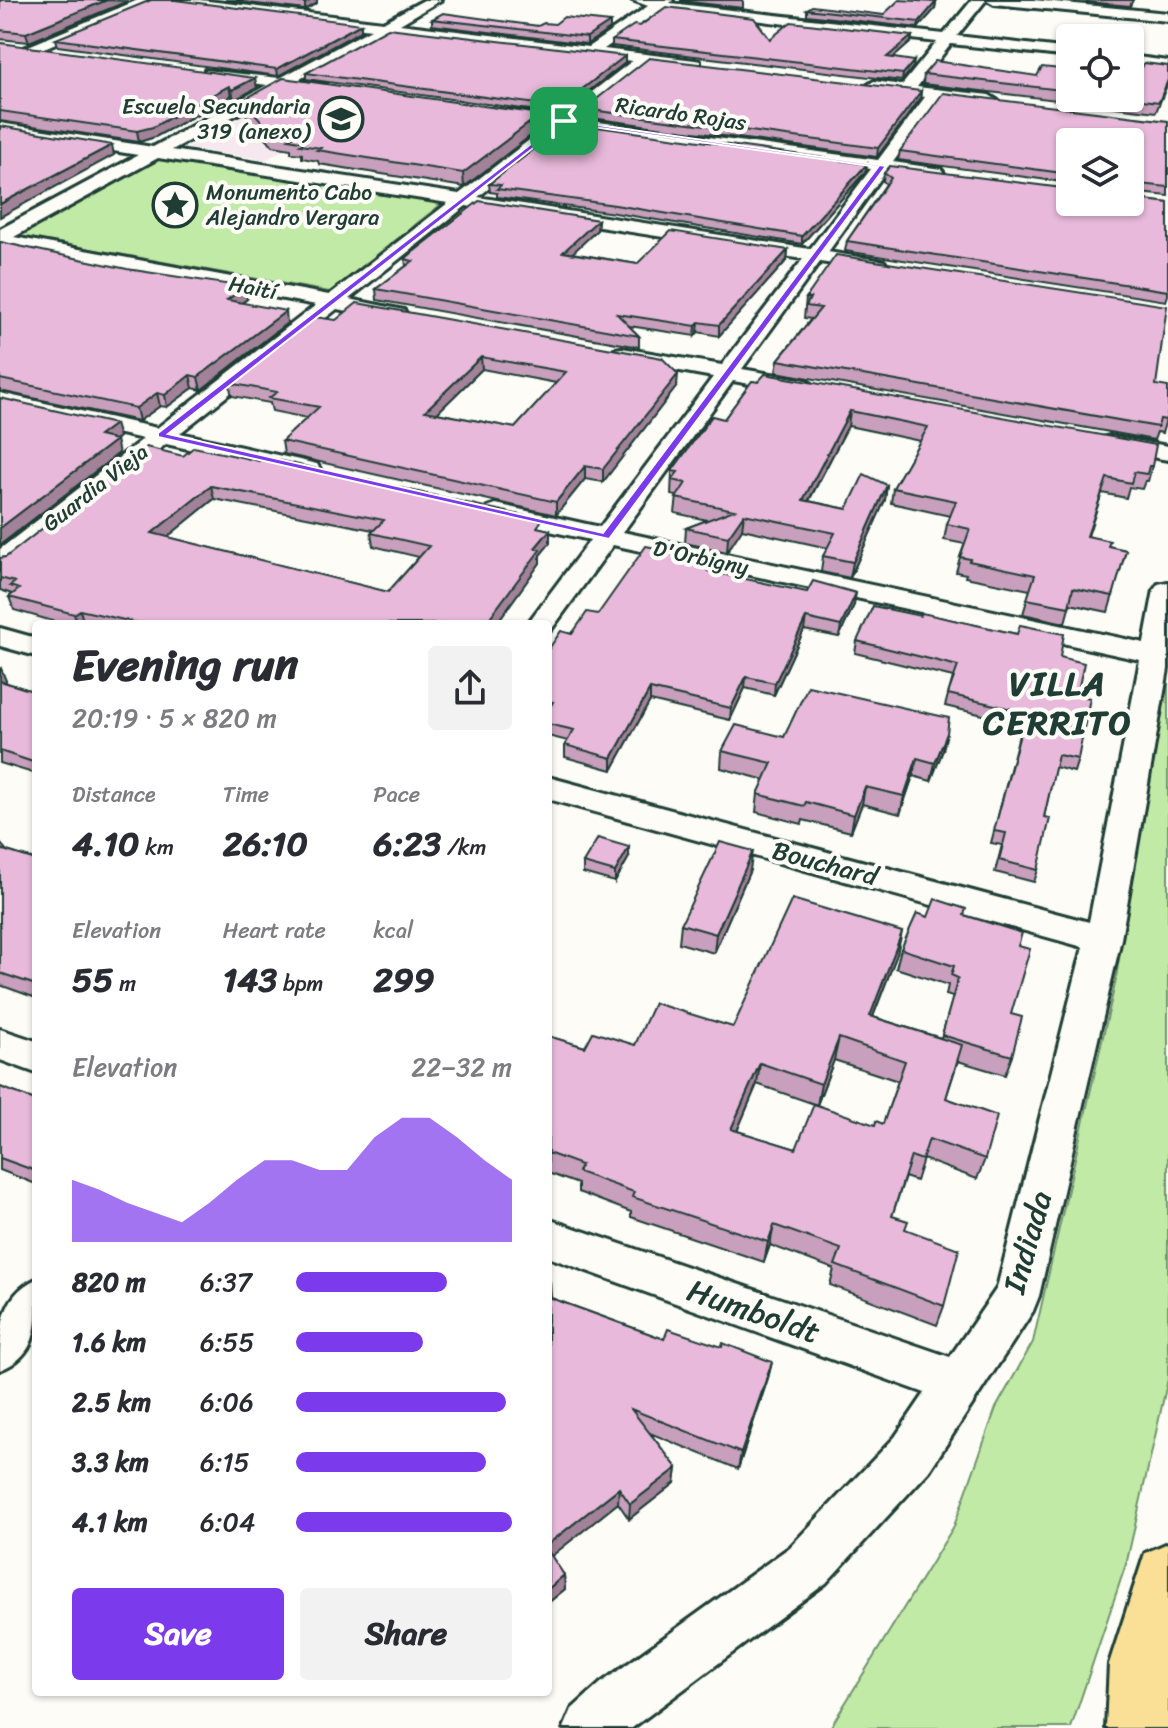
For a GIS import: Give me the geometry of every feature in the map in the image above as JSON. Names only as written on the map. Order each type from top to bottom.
[{"type":"main road","points":[[1113,1728],[1143,1696],[1168,1576]]},
{"type":"street","points":[[0,63],[149,0]]},
{"type":"street","points":[[168,0],[716,67]]},
{"type":"street","points":[[0,238],[434,0]]},
{"type":"street","points":[[639,0],[1056,51]]},
{"type":"street","points":[[906,90],[979,0]]},
{"type":"street","points":[[994,0],[1168,17]]},
{"type":"street","points":[[591,51],[662,2]]},
{"type":"street","points":[[0,45],[63,53]]},
{"type":"street","name":"Guardia Vieja","points":[[0,562],[645,58]]},
{"type":"street","points":[[1144,62],[1168,65]]},
{"type":"street","points":[[186,70],[342,91]]},
{"type":"street","points":[[858,84],[998,101]]},
{"type":"street","points":[[544,620],[936,93]]},
{"type":"street","name":"Ricardo Rojas","points":[[485,110],[945,174]]},
{"type":"street","points":[[0,128],[893,268]]},
{"type":"street","name":"Haití","points":[[0,238],[423,318]]},
{"type":"street","points":[[606,351],[823,390]]},
{"type":"street","points":[[0,400],[330,474]]},
{"type":"street","points":[[1090,439],[1168,453]]},
{"type":"street","name":"D'Orbigny","points":[[468,505],[1161,656]]},
{"type":"street","name":"Indiada","points":[[591,1728],[620,1702],[808,1565],[912,1454],[1017,1296],[1103,939],[1161,656],[1168,590]]},
{"type":"street","points":[[0,637],[32,646]]},
{"type":"street","name":"Bouchard","points":[[552,789],[1103,939]]},
{"type":"street","points":[[0,1044],[32,1056]]},
{"type":"street","name":"Humboldt","points":[[552,1239],[961,1383]]},
{"type":"street","points":[[0,1348],[32,1305]]},
{"type":"shaded area","points":[[291,89],[317,129],[266,160],[186,148]]},
{"type":"green space","points":[[157,158],[444,202],[330,292],[18,236]]},
{"type":"green space","points":[[1168,682],[1168,1379],[1127,1561],[1071,1728],[830,1728],[954,1526],[996,1408],[1033,1342],[1115,984],[1154,742]]},
{"type":"building","points":[[0,0],[107,0],[26,33],[0,30]]},
{"type":"building","points":[[151,0],[175,0],[361,24],[277,69],[56,39]]},
{"type":"building","points":[[276,0],[311,0],[305,3]]},
{"type":"building","points":[[899,0],[936,2],[919,22],[807,9],[812,6],[883,15]]},
{"type":"building","points":[[666,7],[754,18],[770,39],[791,22],[912,36],[887,57],[914,61],[903,74],[612,40],[634,25],[640,26]]},
{"type":"building","points":[[443,13],[538,26],[555,24],[564,17],[610,22],[587,37],[432,19]]},
{"type":"building","points":[[388,28],[625,56],[559,107],[306,73]]},
{"type":"building","points":[[0,43],[255,78],[232,90],[229,86],[153,127],[137,131],[0,111]]},
{"type":"building","points":[[649,58],[921,91],[878,148],[584,109]]},
{"type":"building","points":[[935,61],[1037,76],[1042,67],[1056,68],[1056,89],[924,74]]},
{"type":"building","points":[[1144,63],[1168,66],[1168,80],[1159,102],[1144,100]]},
{"type":"building","points":[[283,78],[541,114],[463,173],[317,150],[321,148],[300,145],[305,142],[289,139],[295,136],[271,132],[243,100]]},
{"type":"building","points":[[943,93],[1056,107],[1056,112],[1096,112],[1168,121],[1168,187],[1144,184],[1144,128],[1056,128],[1056,172],[900,151]]},
{"type":"building","points":[[568,123],[867,164],[802,236],[497,189],[501,185],[489,184]]},
{"type":"building","points":[[0,126],[112,145],[0,204]]},
{"type":"building","points":[[890,166],[1056,187],[1056,216],[1144,216],[1144,200],[1168,203],[1168,291],[847,241],[891,178],[884,173]]},
{"type":"building","points":[[479,201],[598,220],[563,252],[637,264],[671,231],[788,250],[719,325],[699,322],[696,326],[617,314],[639,336],[376,289],[413,261],[405,259],[412,253]]},
{"type":"building","points":[[0,242],[127,269],[245,287],[227,300],[286,311],[198,377],[190,375],[165,395],[157,393],[136,408],[0,379]]},
{"type":"building","points":[[836,255],[1167,306],[1156,385],[1168,387],[1166,420],[1160,419],[1158,427],[778,360],[821,308],[806,306],[810,298],[806,298]]},
{"type":"building","points":[[357,303],[662,358],[678,374],[603,469],[585,466],[556,502],[282,441],[319,407],[269,398],[277,392],[229,383],[315,317],[336,320]],"holes":[[[481,357],[566,372],[515,428],[425,411]]]},
{"type":"building","points":[[765,374],[1156,445],[1152,466],[1149,466],[1147,474],[1134,472],[1131,483],[1107,478],[1087,536],[1110,541],[1108,546],[1126,550],[1113,596],[1073,588],[1069,607],[1027,599],[1035,575],[960,557],[970,529],[947,524],[956,501],[893,488],[928,427],[850,411],[803,500],[847,509],[864,474],[887,485],[853,562],[823,556],[835,533],[744,514],[728,537],[686,528],[734,510],[676,498],[686,483],[672,480],[678,472],[672,471],[712,416],[724,419],[752,381],[758,382]]},
{"type":"building","points":[[0,398],[115,424],[99,436],[116,440],[0,528]]},
{"type":"building","points":[[146,447],[183,456],[194,447],[259,461],[264,457],[542,520],[537,527],[550,530],[535,548],[540,550],[488,620],[124,620],[80,610],[74,614],[9,597],[19,589],[10,586],[15,582],[0,578],[0,558],[6,557]],"holes":[[[211,486],[384,520],[371,533],[429,546],[388,592],[152,533]]]},
{"type":"building","points":[[646,546],[715,560],[708,571],[807,592],[813,581],[856,593],[841,626],[806,618],[775,683],[746,677],[731,708],[650,689],[612,758],[565,745],[574,730],[552,725],[552,644],[561,631],[572,634],[587,612],[598,614]]},
{"type":"building","points":[[873,606],[920,616],[922,613],[1017,634],[1020,625],[1064,634],[1060,657],[1084,663],[1077,695],[1090,698],[1078,759],[1058,755],[1044,817],[1050,818],[1038,870],[999,860],[1006,833],[994,831],[1023,723],[1013,720],[1016,710],[948,694],[958,666],[857,641]]},
{"type":"building","points":[[0,681],[32,691],[32,762],[0,751]]},
{"type":"building","points":[[808,686],[949,718],[947,733],[935,763],[917,758],[904,796],[865,787],[854,815],[806,802],[804,806],[758,794],[772,763],[722,751],[736,725],[784,737]]},
{"type":"building","points":[[598,838],[629,847],[615,872],[583,863]]},
{"type":"building","points":[[720,842],[753,851],[716,934],[681,924]]},
{"type":"building","points":[[0,849],[32,859],[32,984],[0,973]]},
{"type":"building","points":[[792,899],[902,932],[870,1016],[962,1045],[946,1098],[997,1116],[985,1159],[929,1139],[922,1160],[911,1156],[892,1216],[908,1221],[905,1229],[959,1249],[944,1306],[835,1265],[841,1249],[774,1225],[768,1242],[632,1197],[634,1192],[578,1172],[581,1165],[552,1154],[552,1037],[585,1047],[593,1032],[635,1045],[654,1003],[733,1027]],"holes":[[[839,1038],[905,1061],[883,1124],[876,1121],[875,1125],[814,1104],[796,1149],[731,1129],[760,1063],[821,1084]]]},
{"type":"building","points":[[935,899],[966,909],[964,915],[1022,933],[1018,946],[1030,949],[1011,1014],[1022,1017],[1012,1056],[942,1035],[958,978],[951,975],[954,966],[901,949],[917,913],[928,917]]},
{"type":"building","points":[[0,1087],[32,1099],[32,1170],[0,1158]]},
{"type":"building","points":[[552,1298],[664,1339],[668,1329],[722,1347],[723,1343],[772,1362],[741,1453],[631,1409],[677,1468],[630,1504],[619,1488],[552,1541]]},
{"type":"building","points":[[552,1557],[564,1575],[552,1586]]},
{"type":"place","name":"Escuela Secundaria 319 (anexo)","points":[[341,119]]},
{"type":"place","name":"Monumento Cabo Alejandro Vergara","points":[[175,205]]},
{"type":"district","name":"VILLA CERRITO","points":[[1058,702]]},
{"type":"route","points":[[564,121],[883,166],[606,537],[161,435],[564,121]]}]
